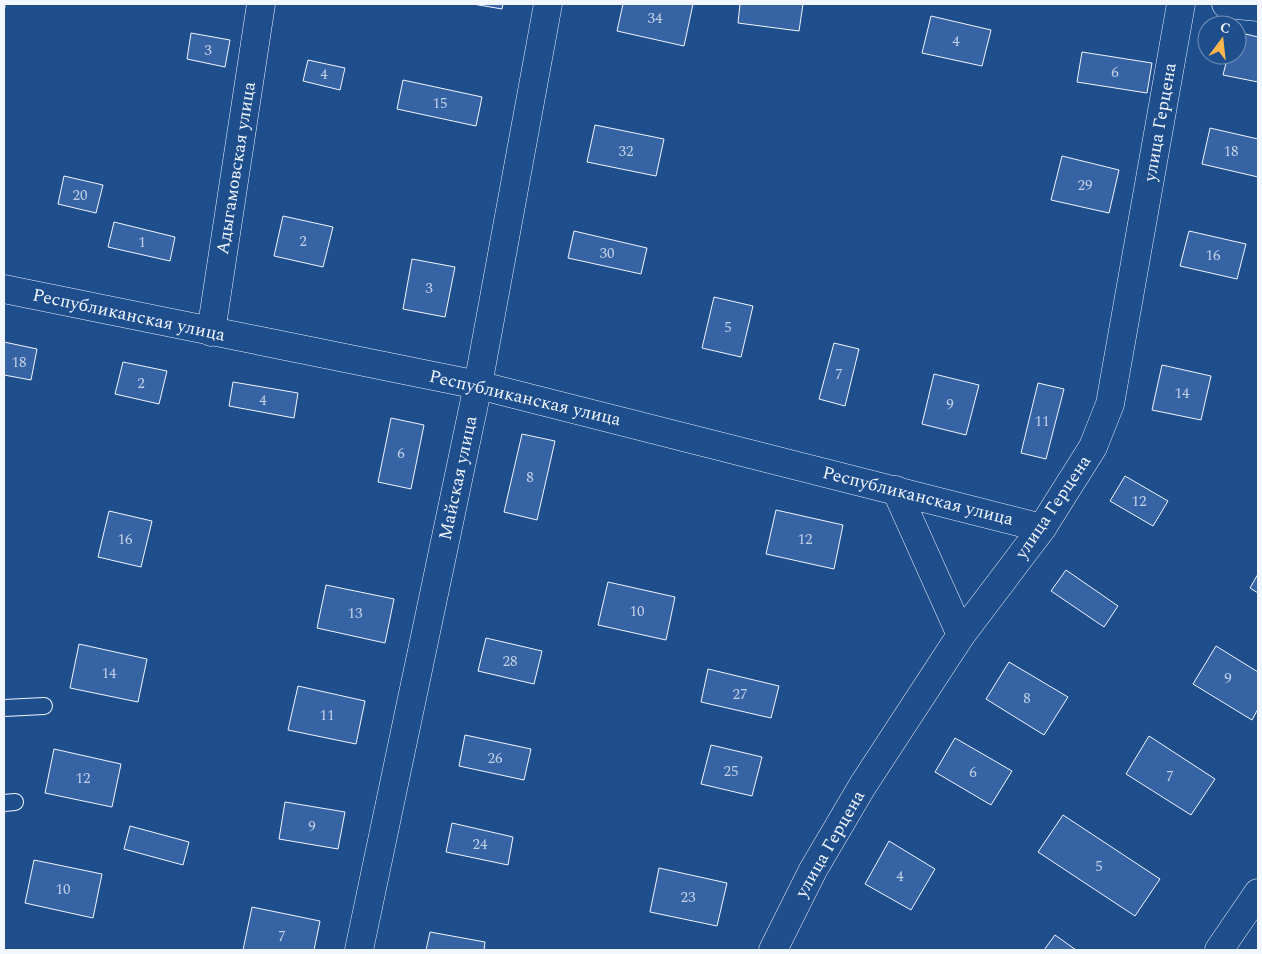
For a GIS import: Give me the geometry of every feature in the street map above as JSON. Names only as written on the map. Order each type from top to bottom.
[{"type":"street","name":"Адыгамовская улица","points":[[211,332],[261,4]]},
{"type":"street","name":"Майская улица","points":[[359,950],[478,385],[548,4]]},
{"type":"street","name":"улица Герцена","points":[[773,950],[813,870],[863,785],[961,635],[1042,528],[1093,447],[1110,404],[1181,4]]},
{"type":"street","points":[[1226,4],[1258,7]]},
{"type":"street","name":"Республиканская улица","points":[[4,289],[478,385],[1042,528]]},
{"type":"street","points":[[896,490],[961,635]]},
{"type":"street","points":[[1219,950],[1258,893]]},
{"type":"lane","points":[[4,708],[44,706]]},
{"type":"building","points":[[473,4],[503,4],[502,9]]},
{"type":"building","points":[[623,4],[693,4],[684,46],[617,31]]},
{"type":"building","points":[[740,4],[803,4],[799,31],[738,23]]},
{"type":"building","points":[[931,16],[991,30],[982,66],[922,53]]},
{"type":"building","points":[[191,33],[230,40],[225,67],[187,59]]},
{"type":"building","points":[[1247,34],[1258,37],[1258,82],[1223,75],[1226,65],[1247,65]]},
{"type":"building","points":[[1082,52],[1152,63],[1147,93],[1077,82]]},
{"type":"building","points":[[308,60],[345,68],[340,90],[303,81]]},
{"type":"building","points":[[403,80],[482,97],[476,126],[397,109]]},
{"type":"building","points":[[595,125],[664,139],[656,176],[587,162]]},
{"type":"building","points":[[1210,128],[1258,139],[1258,177],[1202,164]]},
{"type":"building","points":[[1062,156],[1119,170],[1109,213],[1051,200]]},
{"type":"building","points":[[64,176],[103,185],[96,213],[58,204]]},
{"type":"building","points":[[283,216],[333,227],[323,267],[274,256]]},
{"type":"building","points":[[114,222],[175,237],[170,261],[108,247]]},
{"type":"building","points":[[574,231],[647,248],[641,274],[568,258]]},
{"type":"building","points":[[1189,231],[1246,244],[1237,279],[1180,266]]},
{"type":"building","points":[[412,259],[455,267],[445,317],[403,309]]},
{"type":"building","points":[[714,297],[753,306],[741,357],[702,348]]},
{"type":"building","points":[[4,342],[37,349],[31,380],[4,375]]},
{"type":"building","points":[[834,343],[859,349],[845,406],[819,399]]},
{"type":"building","points":[[123,362],[167,371],[159,404],[115,394]]},
{"type":"building","points":[[1162,365],[1211,376],[1201,420],[1152,410]]},
{"type":"building","points":[[934,374],[979,385],[966,435],[922,424]]},
{"type":"building","points":[[233,382],[298,393],[294,418],[229,406]]},
{"type":"building","points":[[1038,383],[1064,389],[1046,459],[1021,453]]},
{"type":"building","points":[[391,418],[424,425],[411,489],[378,482]]},
{"type":"building","points":[[522,434],[555,441],[537,520],[504,512]]},
{"type":"building","points":[[1125,476],[1168,501],[1153,526],[1110,501]]},
{"type":"building","points":[[776,510],[843,525],[834,569],[766,554]]},
{"type":"building","points":[[109,511],[152,521],[141,567],[98,557]]},
{"type":"building","points":[[1066,570],[1118,606],[1104,627],[1051,591]]},
{"type":"building","points":[[1258,574],[1258,593],[1250,588]]},
{"type":"building","points":[[608,582],[675,597],[666,640],[598,625]]},
{"type":"building","points":[[326,585],[394,599],[385,643],[317,628]]},
{"type":"building","points":[[486,638],[542,651],[534,684],[478,671]]},
{"type":"building","points":[[79,644],[147,659],[138,702],[70,688]]},
{"type":"building","points":[[1216,646],[1258,672],[1258,709],[1252,720],[1193,684]]},
{"type":"building","points":[[1009,662],[1068,697],[1044,735],[986,699]]},
{"type":"building","points":[[708,669],[779,686],[771,718],[701,702]]},
{"type":"building","points":[[298,686],[365,701],[356,744],[288,730]]},
{"type":"building","points":[[465,735],[531,749],[524,780],[459,766]]},
{"type":"building","points":[[1149,736],[1215,779],[1191,815],[1126,774]]},
{"type":"building","points":[[955,738],[1012,771],[991,805],[935,772]]},
{"type":"building","points":[[711,745],[762,757],[752,796],[701,784]]},
{"type":"building","points":[[54,749],[121,764],[112,807],[45,793]]},
{"type":"building","points":[[285,802],[345,812],[338,849],[279,839]]},
{"type":"building","points":[[1063,815],[1160,879],[1135,916],[1038,852]]},
{"type":"building","points":[[452,823],[513,837],[508,865],[446,852]]},
{"type":"building","points":[[130,826],[189,842],[183,865],[124,849]]},
{"type":"building","points":[[889,841],[935,869],[911,910],[865,884]]},
{"type":"building","points":[[34,860],[102,874],[93,918],[25,903]]},
{"type":"building","points":[[659,868],[727,883],[717,926],[650,912]]},
{"type":"building","points":[[252,907],[320,921],[314,950],[243,950]]},
{"type":"building","points":[[430,932],[485,942],[484,950],[426,950]]},
{"type":"building","points":[[1055,935],[1076,950],[1044,950]]}]
